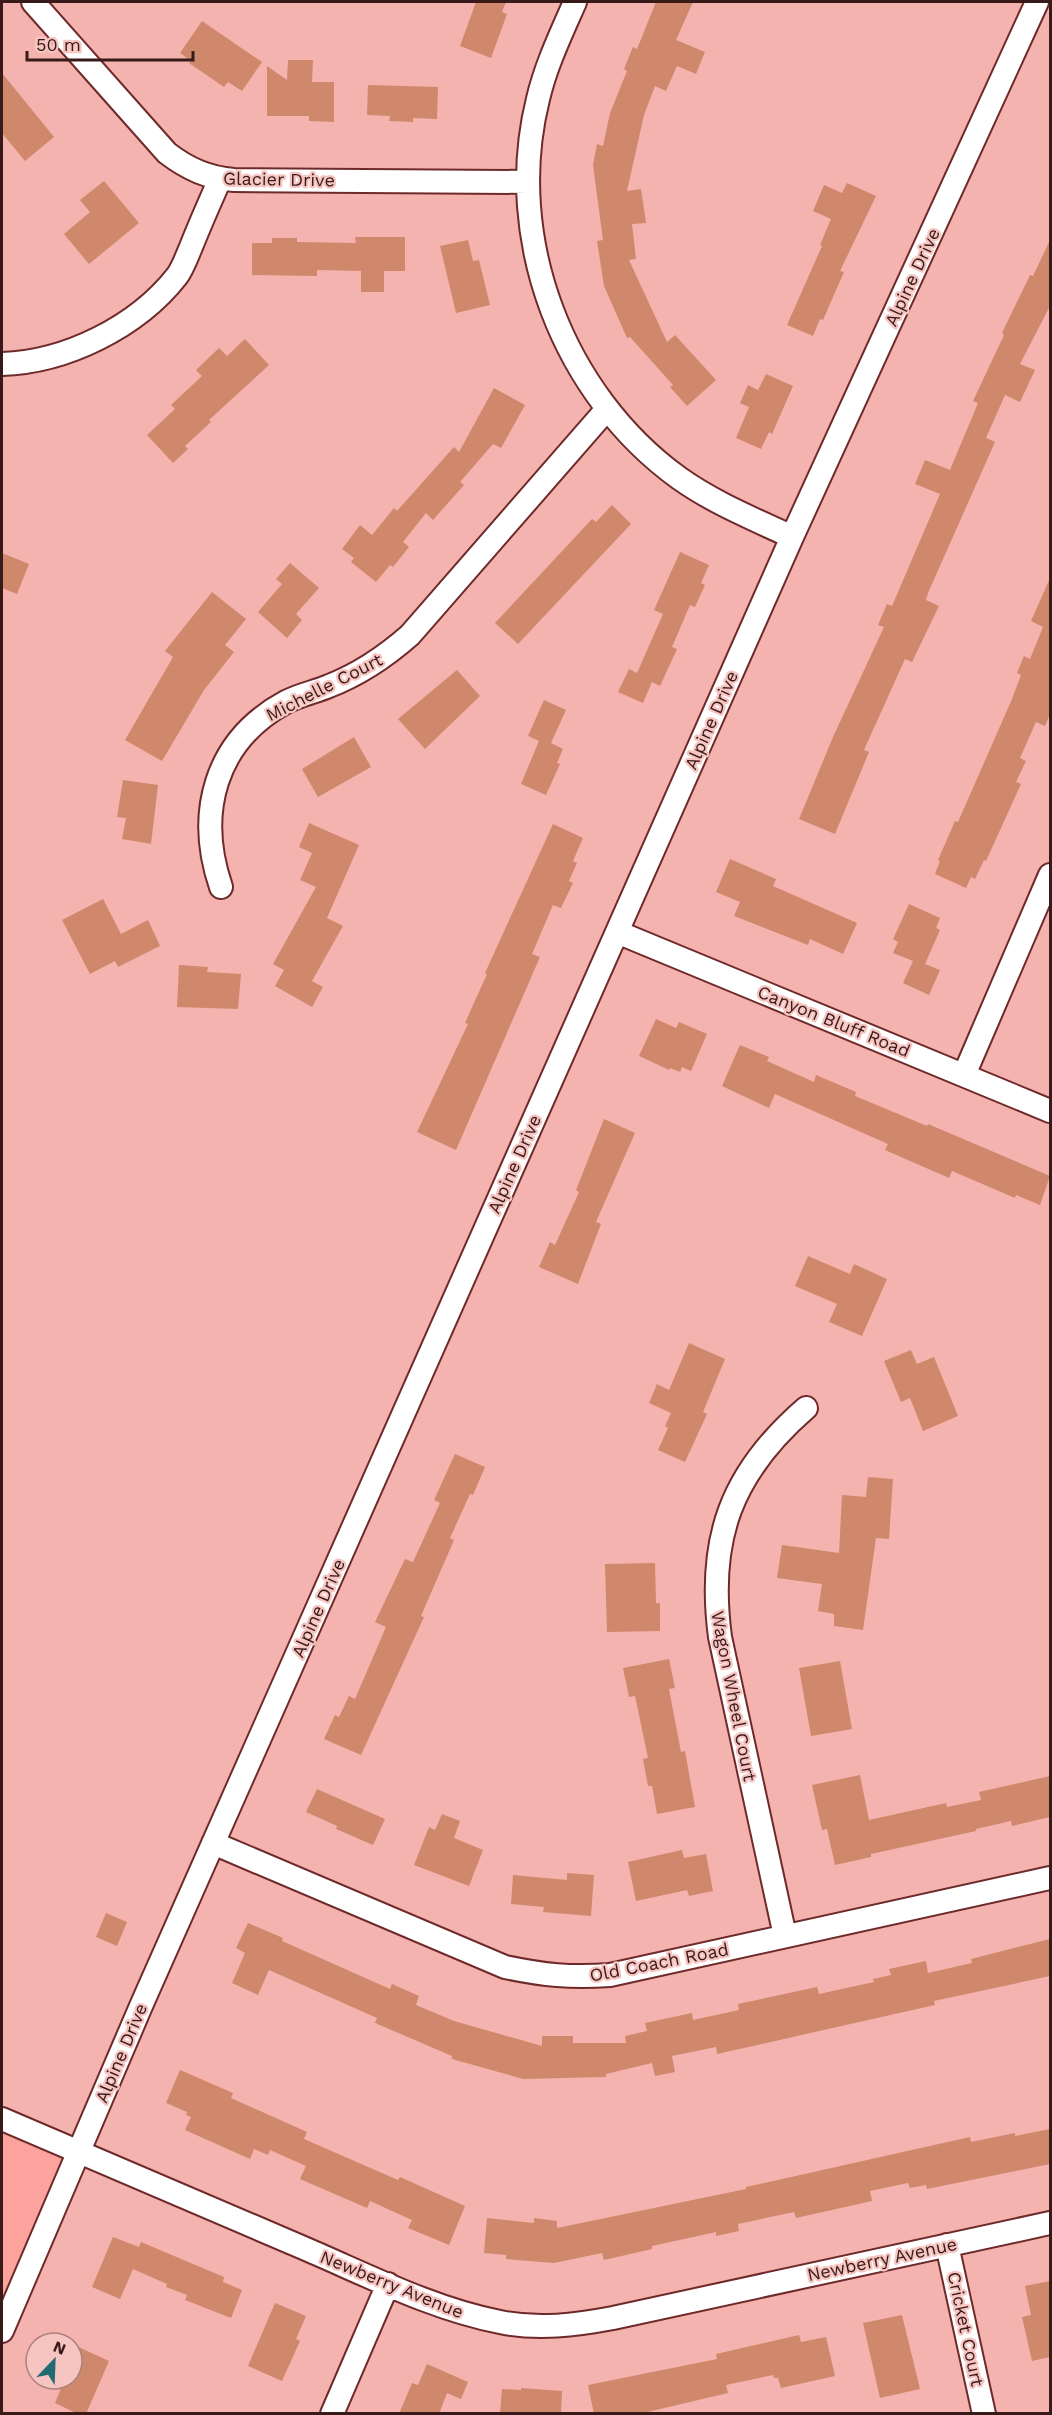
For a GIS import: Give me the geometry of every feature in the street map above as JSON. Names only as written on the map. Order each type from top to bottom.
[{"type":"street","name":"Glacier Drive","points":[[33,2],[167,153],[184,166],[220,179],[528,182]]},
{"type":"street","points":[[575,2],[550,58],[537,101],[530,145],[528,182],[532,234],[542,284],[560,332],[584,376],[607,409],[640,446],[679,478],[717,502],[792,537]]},
{"type":"street","name":"Alpine Drive","points":[[2,2331],[213,1843],[792,537],[1037,2]]},
{"type":"street","points":[[2,364],[50,357],[90,342],[125,323],[154,300],[179,274],[220,179]]},
{"type":"street","name":"Michelle Court","points":[[221,887],[211,855],[210,809],[217,780],[229,755],[244,735],[264,716],[288,702],[359,673],[387,655],[410,635],[607,409]]},
{"type":"street","points":[[964,1075],[1050,875]]},
{"type":"street","name":"Canyon Bluff Road","points":[[617,932],[1050,1111]]},
{"type":"street","name":"Wagon Wheel Court","points":[[785,1936],[720,1637],[716,1605],[716,1568],[721,1537],[731,1506],[744,1479],[774,1437],[806,1408]]},
{"type":"street","name":"Old Coach Road","points":[[213,1843],[505,1967],[545,1976],[576,1978],[610,1975],[1050,1878]]},
{"type":"street","name":"Newberry Avenue","points":[[2,2119],[388,2284],[458,2312],[502,2323],[535,2326],[576,2325],[1050,2223]]},
{"type":"street","name":"Cricket Court","points":[[947,2245],[984,2414]]},
{"type":"street","points":[[332,2414],[388,2284]]},
{"type":"shaded area","points":[[2,2119],[79,2152],[2,2331]]},
{"type":"building","points":[[476,2],[506,2],[502,12],[507,14],[491,58],[460,46]]},
{"type":"building","points":[[656,2],[693,2],[676,40],[705,52],[696,74],[677,66],[666,91],[655,86],[644,115],[627,191],[641,189],[646,223],[632,224],[636,259],[629,260],[667,342],[675,335],[716,380],[687,406],[670,387],[673,385],[630,337],[627,338],[604,286],[597,241],[603,240],[593,165],[597,144],[603,146],[610,113],[627,71],[624,69],[633,47],[637,49]]},
{"type":"building","points":[[202,21],[262,62],[242,91],[228,82],[224,87],[189,63],[191,61],[180,53]]},
{"type":"building","points":[[288,60],[313,60],[312,82],[334,82],[334,122],[309,121],[309,116],[267,116],[267,66],[287,80]]},
{"type":"building","points":[[2,73],[54,137],[25,161],[2,133]]},
{"type":"building","points":[[368,85],[438,87],[437,119],[413,118],[413,122],[389,121],[390,116],[367,115]]},
{"type":"building","points":[[104,181],[139,223],[89,264],[64,234],[90,212],[80,200]]},
{"type":"building","points":[[847,183],[876,196],[840,271],[844,272],[823,320],[820,319],[813,336],[787,325],[822,246],[820,245],[831,219],[813,211],[824,185],[842,193]]},
{"type":"building","points":[[355,237],[405,237],[405,271],[384,271],[384,292],[361,292],[361,271],[317,270],[317,276],[252,275],[252,243],[272,243],[272,238],[297,238],[297,242],[356,243]]},
{"type":"building","points":[[468,240],[473,261],[479,260],[490,305],[456,313],[440,246]]},
{"type":"building","points":[[1050,240],[1050,306],[1020,364],[1035,370],[1020,402],[1005,395],[986,438],[995,442],[926,600],[939,606],[912,662],[905,659],[864,750],[869,752],[835,834],[799,819],[833,737],[884,627],[878,625],[887,604],[892,606],[940,494],[915,484],[925,460],[950,470],[978,403],[973,401],[1004,335],[1002,333]]},
{"type":"building","points":[[245,339],[269,365],[209,420],[211,422],[185,446],[188,449],[173,463],[147,435],[175,409],[171,405],[202,376],[196,370],[219,348],[227,356]]},
{"type":"building","points":[[766,374],[793,386],[772,434],[769,432],[761,449],[736,438],[749,407],[740,403],[748,385],[758,390]]},
{"type":"building","points":[[494,388],[525,405],[501,448],[493,444],[460,482],[464,485],[433,520],[426,513],[403,542],[409,547],[393,567],[390,565],[376,582],[351,562],[354,558],[342,549],[360,525],[372,535],[394,508],[397,511],[454,447],[459,452]]},
{"type":"building","points":[[612,505],[631,524],[518,644],[495,623],[592,519],[596,522]]},
{"type":"building","points":[[680,552],[709,565],[701,583],[705,585],[695,607],[690,605],[672,647],[677,649],[660,686],[652,682],[643,703],[618,692],[629,669],[637,673],[663,614],[654,610]]},
{"type":"building","points":[[2,553],[29,564],[17,594],[2,588]]},
{"type":"building","points":[[290,563],[319,588],[296,614],[302,620],[287,638],[258,612],[282,584],[276,579]]},
{"type":"building","points":[[1050,578],[1050,714],[1045,726],[1036,722],[1020,758],[1026,761],[1016,782],[1021,784],[986,861],[984,860],[975,879],[971,877],[966,888],[935,874],[940,861],[938,860],[955,821],[958,822],[1012,699],[1021,675],[1017,673],[1024,656],[1030,659],[1043,627],[1031,621]]},
{"type":"building","points":[[212,592],[246,619],[225,645],[234,652],[204,690],[162,761],[125,740],[173,657],[165,651]]},
{"type":"building","points":[[457,670],[480,696],[425,749],[398,719]]},
{"type":"building","points":[[544,700],[566,710],[551,743],[563,749],[557,763],[560,764],[546,795],[521,784],[539,741],[528,736]]},
{"type":"building","points":[[354,737],[371,767],[318,797],[302,769]]},
{"type":"building","points":[[123,780],[158,785],[151,844],[122,839],[126,818],[117,817]]},
{"type":"building","points":[[309,823],[359,845],[327,918],[343,926],[312,981],[323,987],[312,1007],[275,986],[284,970],[273,964],[316,887],[300,880],[312,853],[299,847]]},
{"type":"building","points":[[553,824],[583,838],[573,861],[577,863],[569,881],[573,883],[561,908],[553,905],[532,954],[540,957],[456,1150],[417,1132],[468,1024],[465,1023],[487,974],[485,973]]},
{"type":"building","points":[[730,859],[776,879],[773,886],[857,923],[843,954],[810,939],[808,945],[734,916],[740,902],[716,892]]},
{"type":"building","points":[[103,899],[121,934],[148,920],[160,946],[118,967],[115,961],[90,974],[62,920]]},
{"type":"building","points":[[909,904],[940,918],[936,928],[940,930],[925,964],[940,970],[929,995],[903,983],[913,961],[893,953],[898,942],[893,939]]},
{"type":"building","points":[[179,965],[208,967],[207,972],[241,974],[238,1009],[177,1007]]},
{"type":"building","points":[[656,1019],[676,1028],[679,1022],[707,1034],[691,1071],[682,1067],[680,1072],[670,1068],[669,1070],[639,1056]]},
{"type":"building","points":[[740,1045],[769,1057],[767,1061],[814,1082],[816,1075],[856,1092],[855,1096],[927,1126],[928,1124],[1050,1176],[1040,1205],[1016,1195],[1015,1198],[952,1171],[949,1178],[885,1150],[888,1144],[775,1094],[769,1108],[722,1086]]},
{"type":"building","points":[[604,1119],[635,1133],[596,1222],[601,1224],[578,1284],[539,1267],[550,1242],[555,1245],[579,1192],[576,1190]]},
{"type":"building","points":[[808,1256],[850,1274],[854,1264],[887,1279],[862,1336],[829,1322],[837,1304],[795,1286]]},
{"type":"building","points":[[689,1343],[725,1359],[703,1412],[707,1414],[685,1462],[658,1450],[668,1428],[665,1426],[671,1413],[649,1403],[657,1384],[669,1390]]},
{"type":"building","points":[[911,1350],[917,1364],[934,1357],[958,1416],[923,1431],[910,1398],[901,1402],[884,1361]]},
{"type":"building","points":[[455,1454],[485,1467],[450,1538],[454,1540],[421,1616],[424,1617],[361,1755],[324,1739],[335,1715],[339,1717],[349,1696],[355,1699],[386,1627],[375,1622],[405,1559],[413,1562],[440,1503],[434,1500]]},
{"type":"building","points":[[868,1477],[893,1479],[889,1539],[876,1538],[863,1630],[834,1626],[834,1614],[818,1611],[822,1584],[777,1578],[782,1545],[839,1553],[842,1495],[866,1497]]},
{"type":"building","points":[[655,1563],[656,1603],[660,1603],[660,1631],[607,1632],[605,1564]]},
{"type":"building","points":[[669,1659],[675,1688],[669,1689],[681,1752],[685,1751],[695,1807],[657,1814],[652,1786],[648,1786],[643,1759],[648,1758],[635,1696],[629,1697],[623,1668]]},
{"type":"building","points":[[840,1661],[852,1729],[811,1736],[799,1668]]},
{"type":"building","points":[[860,1775],[869,1820],[946,1803],[947,1807],[981,1800],[979,1792],[1050,1776],[1050,1817],[1012,1826],[1011,1821],[871,1854],[871,1857],[835,1865],[827,1829],[822,1830],[812,1785]]},
{"type":"building","points":[[317,1789],[385,1819],[373,1845],[336,1829],[337,1826],[306,1812]]},
{"type":"building","points":[[442,1814],[460,1821],[454,1838],[483,1850],[469,1886],[414,1865],[429,1827],[435,1830]]},
{"type":"building","points":[[682,1850],[684,1858],[706,1854],[713,1891],[689,1896],[687,1890],[636,1901],[628,1862]]},
{"type":"building","points":[[567,1873],[594,1875],[591,1916],[543,1912],[544,1907],[511,1904],[513,1875],[567,1880]]},
{"type":"building","points":[[106,1913],[127,1922],[117,1946],[96,1937]]},
{"type":"building","points":[[248,1923],[283,1938],[282,1941],[390,1989],[392,1984],[419,1996],[416,2005],[454,2021],[542,2046],[542,2036],[573,2036],[573,2043],[626,2043],[625,2036],[647,2031],[645,2023],[692,2013],[693,2020],[739,2010],[738,2004],[817,1987],[819,1994],[874,1982],[873,1979],[891,1975],[889,1969],[926,1961],[928,1973],[972,1963],[971,1959],[1050,1939],[1050,1976],[934,2001],[935,2005],[717,2054],[716,2047],[672,2056],[675,2072],[655,2076],[652,2063],[606,2074],[606,2077],[523,2079],[452,2059],[452,2056],[375,2023],[377,2018],[269,1970],[258,1995],[232,1983],[245,1953],[236,1948]]},
{"type":"building","points":[[180,2070],[233,2093],[231,2098],[307,2132],[304,2139],[398,2180],[400,2177],[465,2206],[449,2245],[408,2228],[412,2220],[370,2201],[367,2208],[300,2179],[306,2166],[270,2150],[268,2155],[254,2149],[250,2159],[185,2130],[191,2117],[186,2115],[187,2112],[166,2103]]},
{"type":"building","points":[[1050,2129],[1050,2164],[927,2189],[926,2185],[910,2188],[908,2183],[870,2191],[872,2201],[796,2218],[794,2212],[738,2224],[739,2231],[716,2236],[716,2232],[652,2246],[652,2249],[604,2260],[602,2253],[554,2263],[506,2259],[506,2255],[484,2253],[487,2218],[534,2223],[534,2218],[557,2221],[557,2228],[746,2189],[746,2187],[970,2137],[971,2142]]},
{"type":"building","points":[[113,2237],[139,2247],[141,2242],[224,2277],[223,2282],[242,2290],[231,2318],[185,2300],[187,2295],[166,2287],[167,2284],[133,2269],[120,2299],[92,2287]]},
{"type":"building","points":[[1050,2281],[1050,2357],[1032,2361],[1022,2317],[1031,2315],[1025,2286]]},
{"type":"building","points":[[275,2303],[306,2316],[296,2339],[300,2341],[282,2381],[248,2366]]},
{"type":"building","points":[[902,2315],[920,2389],[880,2398],[863,2323]]},
{"type":"building","points":[[799,2335],[801,2342],[826,2337],[835,2376],[781,2388],[778,2378],[774,2378],[773,2375],[726,2385],[728,2393],[639,2414],[594,2414],[588,2385],[717,2359],[716,2354]]},
{"type":"building","points":[[84,2350],[109,2361],[86,2414],[78,2414],[55,2403],[60,2391],[84,2391]]},
{"type":"building","points":[[427,2364],[468,2382],[461,2399],[447,2393],[439,2414],[399,2414],[412,2383],[418,2385]]},
{"type":"building","points":[[521,2388],[562,2391],[561,2414],[500,2414],[502,2389],[521,2390]]}]
